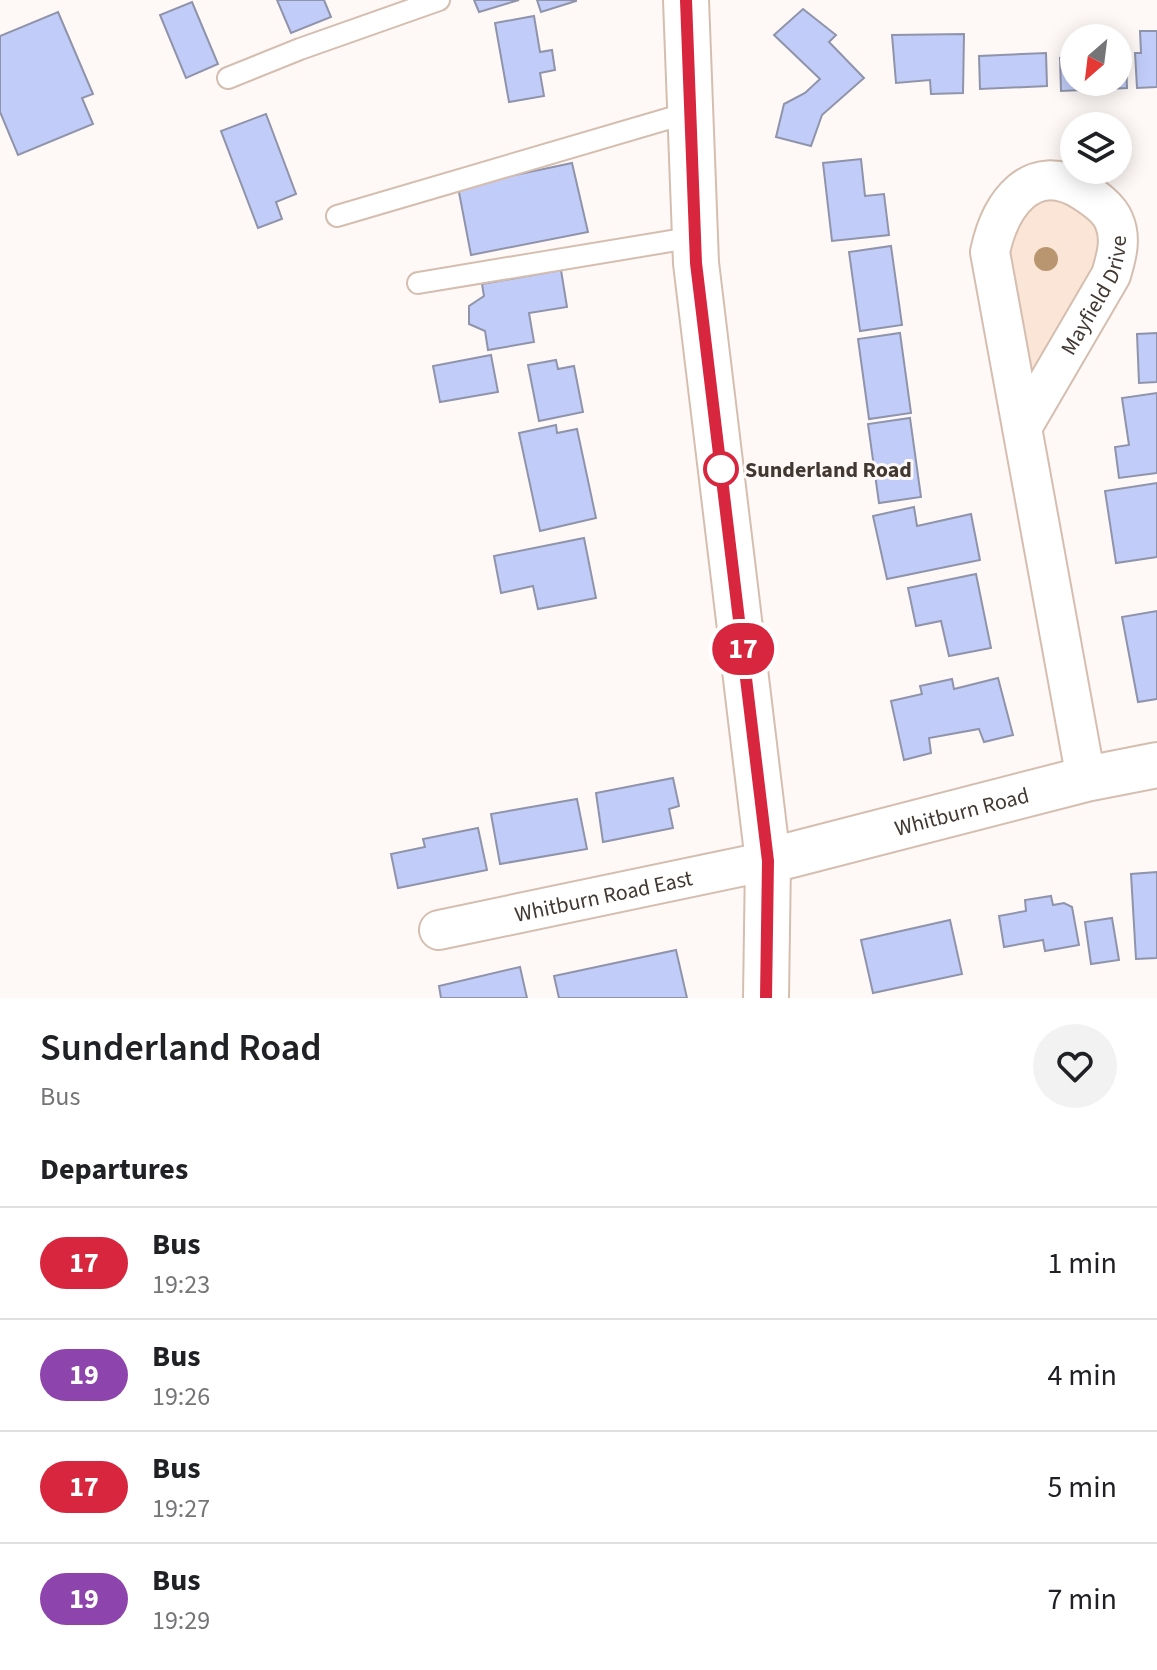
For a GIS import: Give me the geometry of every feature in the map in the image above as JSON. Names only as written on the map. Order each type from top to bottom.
[{"type":"main road","points":[[686,0],[696,263],[768,861],[766,998]]},
{"type":"main road","name":"Whitburn Road","points":[[768,861],[1086,779],[1157,765]]},
{"type":"street","name":"Mayfield Drive","points":[[1023,426],[1111,275],[1119,250],[1114,220],[1098,200],[1074,186],[1049,179],[1029,185],[1009,204],[995,225],[990,252],[1086,779]]},
{"type":"street","name":"Whitburn Road East","points":[[439,930],[768,861]]},
{"type":"lane","points":[[228,78],[439,0]]},
{"type":"lane","points":[[337,216],[691,112]]},
{"type":"lane","points":[[418,283],[695,237]]},
{"type":"shaded area","points":[[1046,196],[1074,199],[1097,217],[1102,250],[1085,296],[1036,381],[1027,374],[1005,258],[1023,205]]},
{"type":"building","points":[[277,0],[324,0],[331,17],[291,33]]},
{"type":"building","points":[[474,0],[519,0],[479,12]]},
{"type":"building","points":[[537,0],[576,0],[576,1],[541,12]]},
{"type":"building","points":[[192,2],[218,64],[186,78],[160,15]]},
{"type":"building","points":[[803,9],[836,35],[829,42],[864,78],[822,115],[811,146],[776,137],[784,104],[805,93],[820,79],[774,35]]},
{"type":"building","points":[[58,12],[93,94],[82,98],[93,124],[18,155],[0,112],[0,36]]},
{"type":"building","points":[[534,16],[540,52],[552,50],[555,70],[540,73],[544,96],[509,102],[495,23]]},
{"type":"building","points":[[1140,31],[1157,31],[1157,87],[1137,88],[1135,53],[1141,53]]},
{"type":"building","points":[[964,34],[963,93],[931,94],[930,80],[896,83],[892,35]]},
{"type":"building","points":[[1046,53],[1047,86],[980,89],[979,56]]},
{"type":"building","points":[[266,114],[296,194],[276,202],[282,219],[258,228],[221,131]]},
{"type":"building","points":[[861,159],[865,196],[884,194],[889,235],[832,241],[823,163]]},
{"type":"building","points":[[572,163],[588,232],[471,255],[458,187]]},
{"type":"building","points":[[891,246],[902,325],[860,331],[849,252]]},
{"type":"building","points":[[561,270],[567,307],[529,313],[534,342],[488,350],[485,331],[469,324],[469,306],[484,296],[482,284]]},
{"type":"building","points":[[900,333],[911,413],[869,419],[858,339]]},
{"type":"building","points":[[1157,333],[1157,382],[1139,383],[1137,334]]},
{"type":"building","points":[[491,355],[498,392],[440,402],[433,366]]},
{"type":"building","points":[[556,360],[558,369],[574,366],[583,412],[539,421],[528,365]]},
{"type":"building","points":[[1157,393],[1157,473],[1119,478],[1115,447],[1129,445],[1122,398]]},
{"type":"building","points":[[910,418],[921,497],[879,503],[868,424]]},
{"type":"building","points":[[556,425],[557,433],[577,429],[596,518],[540,531],[519,433]]},
{"type":"building","points":[[1157,483],[1157,557],[1116,563],[1105,491]]},
{"type":"building","points":[[914,507],[917,526],[971,514],[980,560],[887,579],[873,516]]},
{"type":"building","points":[[584,538],[596,598],[538,609],[533,586],[501,593],[494,556]]},
{"type":"building","points":[[976,574],[991,648],[949,656],[941,621],[916,626],[908,588]]},
{"type":"building","points":[[1157,611],[1157,699],[1138,702],[1122,617]]},
{"type":"building","points":[[998,678],[1013,735],[984,742],[979,729],[929,738],[931,753],[904,760],[891,701],[922,694],[920,686],[952,679],[954,689]]},
{"type":"building","points":[[673,778],[679,806],[669,809],[673,828],[603,842],[596,793]]},
{"type":"building","points":[[577,799],[587,849],[500,864],[491,814]]},
{"type":"building","points":[[478,828],[487,870],[398,888],[391,854],[425,847],[423,839]]},
{"type":"building","points":[[1157,872],[1157,958],[1136,959],[1131,874]]},
{"type":"building","points":[[1051,896],[1053,905],[1064,903],[1072,907],[1079,945],[1045,951],[1043,940],[1004,947],[999,916],[1026,911],[1025,900]]},
{"type":"building","points":[[1112,918],[1119,960],[1091,964],[1085,922]]},
{"type":"building","points":[[950,920],[962,974],[873,993],[861,940]]},
{"type":"building","points":[[676,950],[687,998],[559,998],[554,976]]},
{"type":"building","points":[[520,967],[527,998],[441,998],[439,986]]},
{"type":"bus line","name":"17","points":[[686,0],[696,263],[768,861],[766,998]]},
{"type":"place","name":"Sunderland Road","points":[[721,469]]}]
